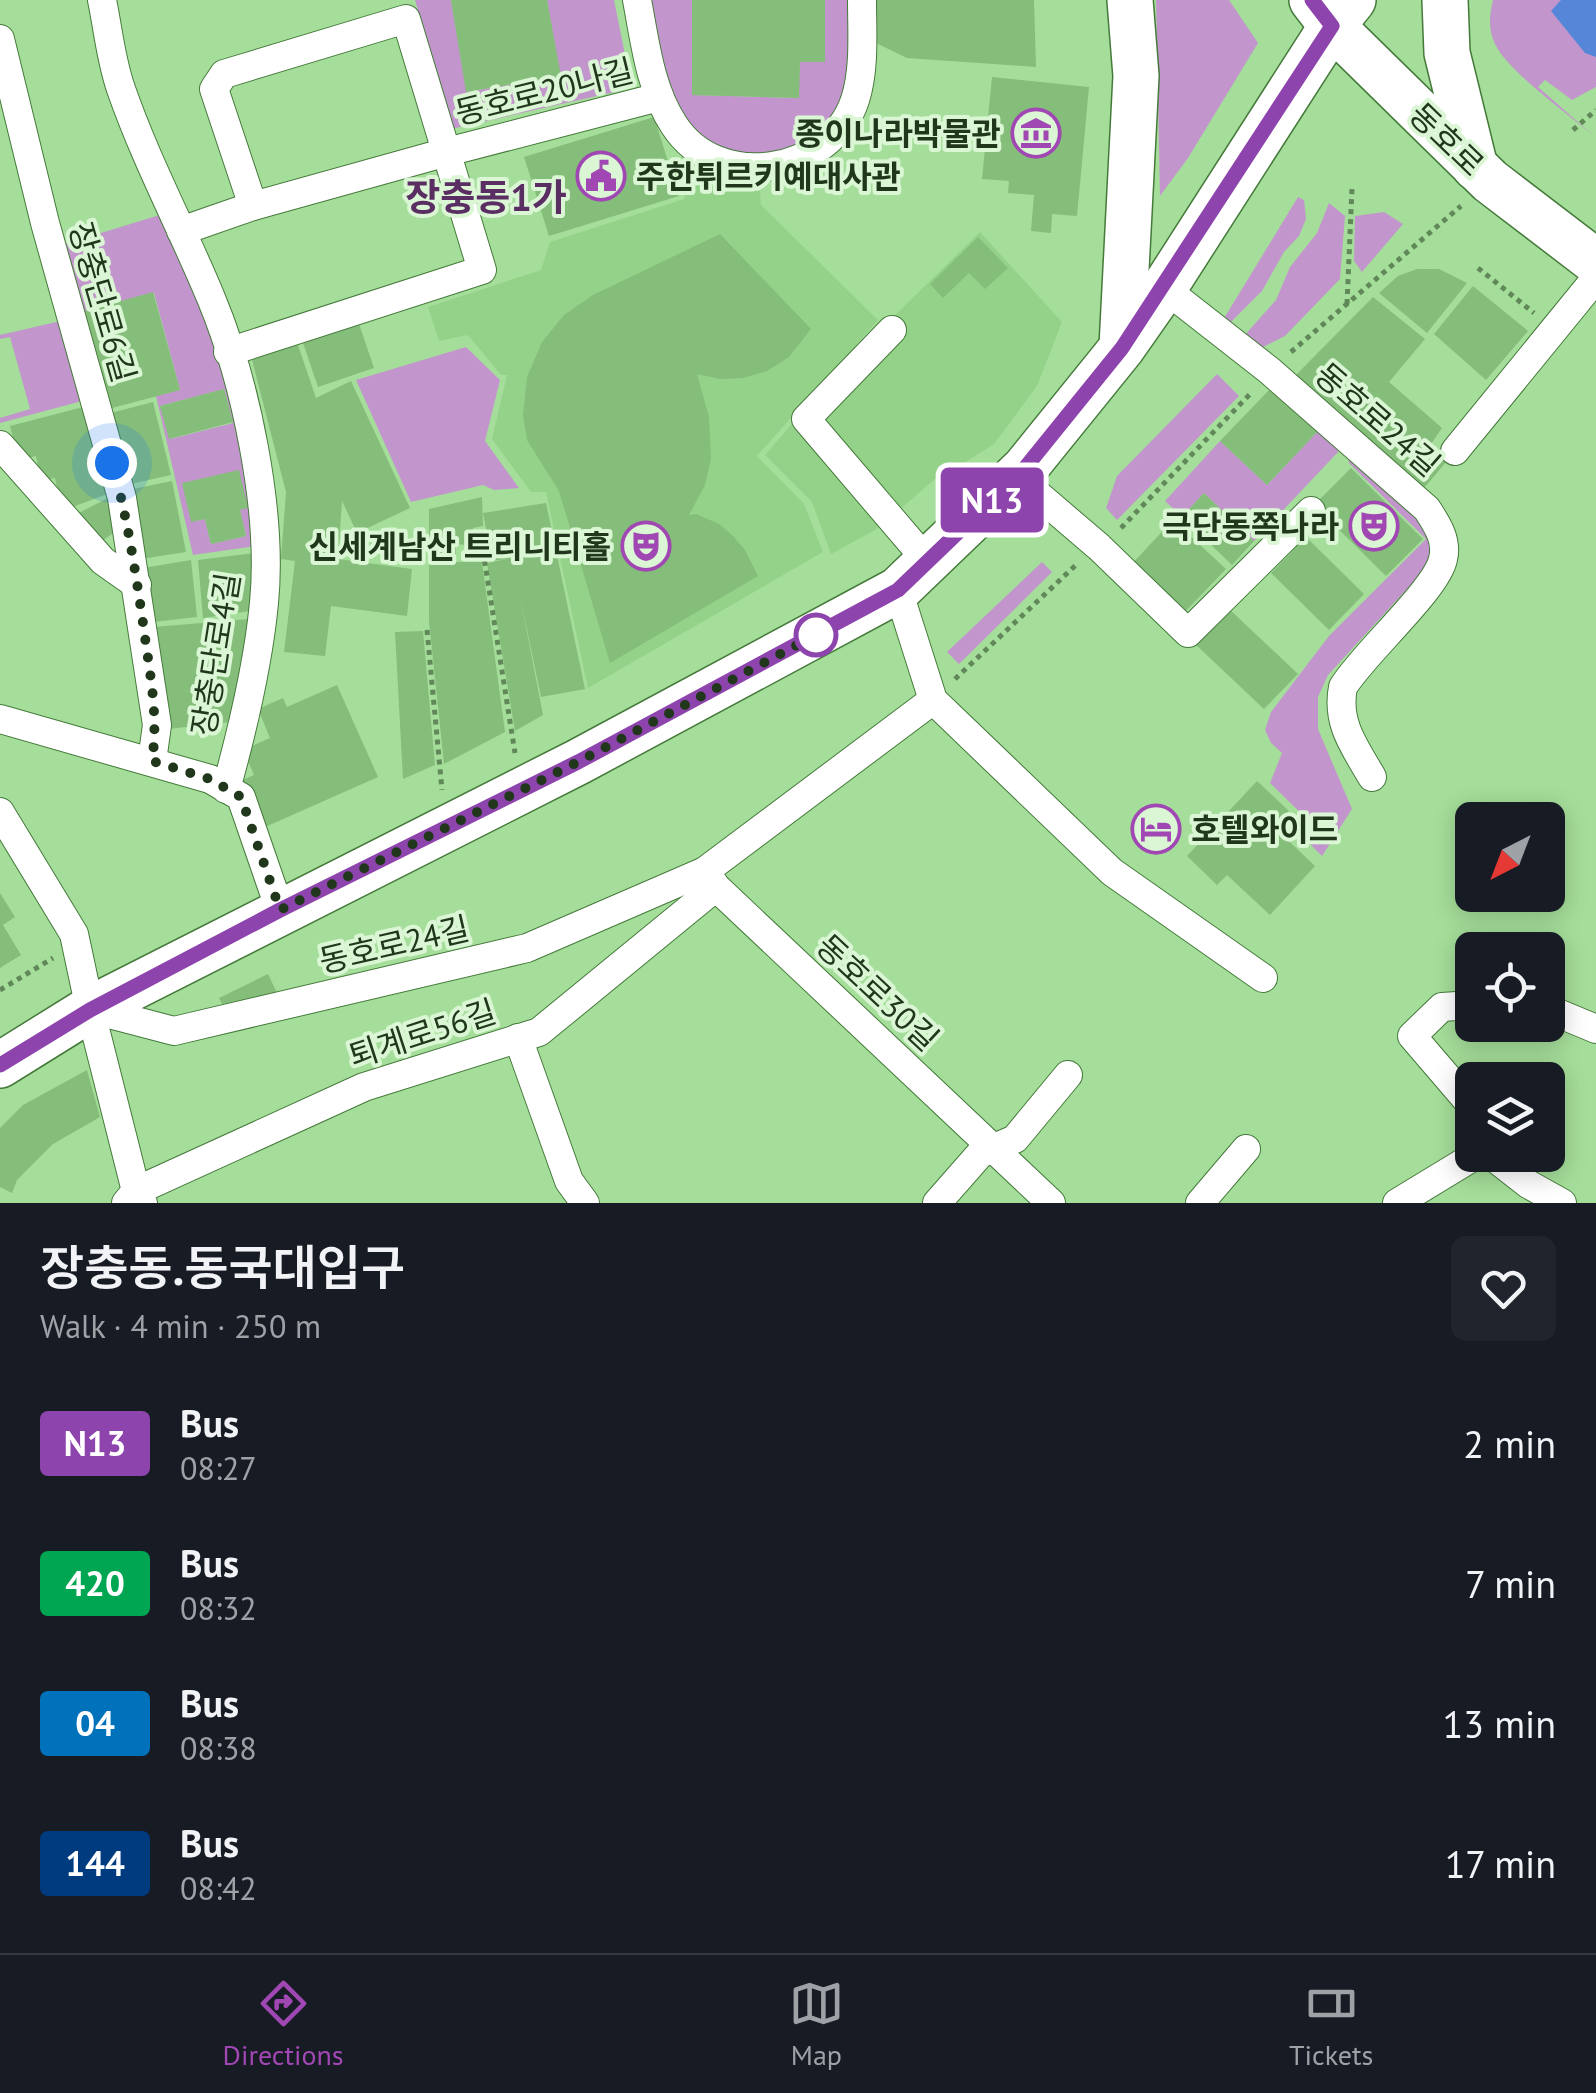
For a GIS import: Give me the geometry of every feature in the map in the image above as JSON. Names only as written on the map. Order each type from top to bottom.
[{"type":"main road","points":[[1122,348],[1136,76],[1130,0]]},
{"type":"main road","points":[[1445,0],[1447,53],[1482,174]]},
{"type":"main road","points":[[0,1065],[90,1010],[521,790],[913,576],[1016,476],[1122,348],[1164,288],[1332,9]]},
{"type":"main road","name":"동호로","points":[[1332,9],[1482,174],[1596,262]]},
{"type":"street","name":"장충단로4길","points":[[102,0],[120,85],[213,302],[244,402],[264,516],[264,601],[242,732],[226,788]]},
{"type":"street","name":"동호로20나길","points":[[637,0],[659,98],[675,128],[704,154],[731,165],[760,168],[791,163],[818,149],[840,128],[854,101],[861,66],[862,0]]},
{"type":"street","points":[[228,352],[482,270],[406,19],[224,74],[214,89],[253,206]]},
{"type":"street","name":"장충단로6길","points":[[0,40],[44,223],[122,498],[157,725],[152,761]]},
{"type":"street","name":"동호로20나길","points":[[447,152],[659,98]]},
{"type":"street","points":[[181,231],[253,206],[447,152]]},
{"type":"street","points":[[1455,451],[1596,278]]},
{"type":"street","points":[[1164,288],[1270,371]]},
{"type":"street","points":[[892,330],[806,419],[913,576],[933,700],[1112,872],[1263,978]]},
{"type":"street","name":"동호로24길","points":[[1270,371],[1427,508],[1439,528],[1444,547],[1437,574],[1343,687],[1339,708],[1345,732],[1372,777]]},
{"type":"street","points":[[0,445],[103,561],[137,585]]},
{"type":"street","points":[[1016,476],[1099,547],[1188,633],[1310,511]]},
{"type":"street","name":"동호로24길","points":[[90,1010],[174,1031],[528,948],[710,879],[933,700]]},
{"type":"street","points":[[0,719],[210,779],[241,797],[280,910]]},
{"type":"street","points":[[0,812],[74,934],[135,1199]]},
{"type":"street","name":"퇴계로56길","points":[[135,1199],[364,1087],[539,1032],[710,879]]},
{"type":"street","name":"동호로30길","points":[[710,879],[1051,1203]]},
{"type":"street","points":[[1455,1006],[1442,1007],[1412,1036],[1455,1086]]},
{"type":"street","points":[[1565,1016],[1596,1029]]},
{"type":"street","points":[[518,1038],[568,1181],[586,1203]]},
{"type":"street","points":[[937,1203],[980,1154],[1015,1139],[1068,1074]]},
{"type":"street","points":[[1200,1203],[1246,1149]]},
{"type":"street","points":[[1397,1203],[1455,1168]]},
{"type":"street","points":[[1513,1172],[1562,1203]]},
{"type":"path","points":[[1574,130],[1596,110]]},
{"type":"path","points":[[1585,121],[1596,122]]},
{"type":"path","name":"동호로24길","points":[[933,700],[1099,547],[1222,426],[1270,371],[1347,304],[1482,174]]},
{"type":"path","points":[[1347,304],[1352,188]]},
{"type":"path","points":[[1478,268],[1542,320]]},
{"type":"path","points":[[483,552],[521,790]]},
{"type":"path","points":[[427,630],[446,827]]},
{"type":"path","points":[[0,990],[54,957]]},
{"type":"shaded area","points":[[415,0],[451,0],[467,92],[560,76],[547,0],[614,0],[630,79],[619,91],[451,129]]},
{"type":"shaded area","points":[[642,0],[692,0],[692,95],[798,98],[800,62],[825,61],[825,0],[862,0],[855,101],[791,163],[688,142]]},
{"type":"shaded area","points":[[1156,0],[1229,0],[1258,43],[1188,158],[1160,196]]},
{"type":"shaded area","points":[[1493,0],[1596,0],[1596,87],[1572,100],[1545,80],[1538,87],[1596,138],[1503,57],[1490,29]]},
{"type":"shaded area","points":[[759,178],[761,205],[878,320],[757,456],[804,504],[823,552],[588,688],[546,492],[531,492],[492,439],[507,375],[501,375],[468,335],[439,341],[428,307],[541,270],[550,242],[684,199],[688,180]]},
{"type":"shaded area","points":[[1298,197],[1304,200],[1306,219],[1299,236],[1284,252],[1262,291],[1228,325],[1223,320]]},
{"type":"shaded area","points":[[1329,203],[1345,216],[1340,279],[1285,336],[1259,349],[1243,337],[1276,300],[1290,267],[1317,233]]},
{"type":"shaded area","points":[[1384,212],[1403,224],[1362,272],[1354,261],[1355,216]]},
{"type":"shaded area","points":[[163,214],[231,378],[256,546],[193,555],[156,396],[180,390],[154,293],[85,311],[65,244]],"holes":[[[224,389],[233,423],[170,439],[160,406]],[[240,510],[246,536],[211,544],[205,519],[191,522]]]},
{"type":"shaded area","points":[[980,232],[1062,322],[1037,386],[994,444],[942,473],[877,529],[831,554],[812,502],[765,455],[837,372]]},
{"type":"shaded area","points":[[65,320],[86,400],[0,423],[0,418],[30,409],[10,337],[0,339],[0,335]]},
{"type":"shaded area","points":[[466,347],[500,380],[485,441],[519,488],[494,490],[483,485],[411,502],[356,380]]},
{"type":"shaded area","points":[[1217,374],[1239,396],[1117,520],[1106,508],[1117,476]]},
{"type":"shaded area","points":[[1318,431],[1339,451],[1254,541],[1204,493],[1182,517],[1165,501],[1220,441],[1267,485]]},
{"type":"shaded area","points":[[1356,454],[1426,517],[1432,554],[1418,577],[1328,675],[1318,697],[1318,729],[1352,809],[1322,856],[1303,837],[1313,825],[1270,783],[1282,753],[1265,730],[1271,712],[1329,636],[1426,539],[1348,462]]},
{"type":"shaded area","points":[[1042,562],[1052,572],[959,664],[947,652]]},
{"type":"water","points":[[1561,0],[1596,0],[1596,57],[1585,53],[1551,11]]},
{"type":"building","points":[[451,0],[547,0],[561,76],[466,92]]},
{"type":"building","points":[[692,0],[825,0],[825,62],[800,62],[799,98],[692,95]]},
{"type":"building","points":[[876,0],[1034,0],[1036,67],[907,58],[876,43]]},
{"type":"building","name":"종이나라박물관","points":[[992,77],[1089,87],[1077,216],[1052,214],[1051,233],[1031,231],[1034,195],[1008,193],[1009,181],[982,179]]},
{"type":"building","name":"주한튀르키예대사관","points":[[654,117],[679,196],[549,236],[524,157]]},
{"type":"building","points":[[720,234],[811,329],[789,357],[767,371],[720,379],[697,374],[709,417],[711,459],[705,485],[689,515],[719,524],[733,536],[758,576],[610,663],[559,491],[527,440],[523,415],[527,377],[542,342],[564,315],[593,295]]},
{"type":"building","points":[[978,237],[1008,268],[985,289],[969,273],[943,298],[930,284]]},
{"type":"building","points":[[1417,269],[1439,269],[1467,283],[1427,333],[1379,293],[1398,276]]},
{"type":"building","points":[[1473,286],[1528,331],[1486,380],[1434,334]]},
{"type":"building","points":[[153,292],[180,390],[112,408],[85,311]]},
{"type":"building","points":[[1373,297],[1425,339],[1389,382],[1442,428],[1431,444],[1448,460],[1424,488],[1295,376]]},
{"type":"building","points":[[358,321],[374,368],[318,387],[302,340]]},
{"type":"building","points":[[298,345],[316,398],[351,381],[410,508],[357,533],[342,501],[338,559],[412,569],[407,616],[331,606],[325,656],[284,652],[295,561],[281,559],[286,492],[251,356]]},
{"type":"building","points":[[1271,388],[1318,431],[1267,485],[1220,441]]},
{"type":"building","points":[[224,389],[233,422],[169,439],[160,406]]},
{"type":"building","points":[[153,402],[171,475],[126,485],[107,414]]},
{"type":"building","points":[[87,406],[110,493],[70,508],[68,500],[60,502],[55,478],[41,481],[36,456],[19,460],[10,426]]},
{"type":"building","points":[[1351,468],[1423,539],[1386,576],[1314,505]]},
{"type":"building","points":[[239,470],[248,508],[240,510],[246,536],[211,544],[205,519],[191,522],[182,483]]},
{"type":"building","points":[[172,481],[186,552],[141,559],[128,490]]},
{"type":"building","points":[[1204,493],[1254,541],[1232,565],[1182,517]]},
{"type":"building","points":[[112,496],[121,527],[97,545],[71,517]]},
{"type":"building","points":[[482,497],[483,526],[473,528],[475,546],[456,544],[456,562],[482,562],[505,732],[444,764],[429,621],[429,509]]},
{"type":"building","points":[[546,503],[585,689],[541,697],[520,596],[543,715],[515,731],[487,563],[513,558],[492,561],[483,513]]},
{"type":"building","points":[[1173,520],[1226,569],[1182,615],[1130,566]]},
{"type":"building","points":[[1306,537],[1364,594],[1329,630],[1271,573]]},
{"type":"building","points":[[254,553],[250,611],[203,618],[198,560]]},
{"type":"building","points":[[191,560],[197,617],[153,622],[143,568]]},
{"type":"building","points":[[1228,608],[1298,674],[1264,709],[1194,643]]},
{"type":"building","points":[[249,619],[231,722],[168,729],[154,627]]},
{"type":"building","points":[[423,631],[435,765],[403,779],[395,632]]},
{"type":"building","points":[[337,685],[378,777],[263,828],[242,780],[254,775],[243,750],[270,738],[258,709],[283,698],[287,707]]},
{"type":"building","points":[[1257,781],[1289,811],[1274,827],[1315,866],[1270,915],[1227,875],[1217,885],[1187,856]]},
{"type":"building","points":[[0,893],[15,917],[3,925],[21,955],[0,968]]},
{"type":"building","points":[[268,974],[277,993],[222,1004],[219,998]]},
{"type":"building","points":[[87,1070],[100,1117],[53,1144],[17,1180],[12,1193],[0,1187],[0,1128],[23,1105]]},
{"type":"bus line","name":"N13","points":[[0,1065],[90,1010],[280,910],[578,762],[898,590],[1025,468],[1122,348],[1332,26],[1312,0]]},
{"type":"place","name":"종이나라박물관","points":[[1036,133]]},
{"type":"place","name":"주한튀르키예대사관","points":[[601,176]]},
{"type":"place","name":"극단동쪽나라","points":[[1374,526]]},
{"type":"place","name":"신세계남산 트리니티홀","points":[[646,546]]},
{"type":"place","name":"호텔와이드","points":[[1156,829]]},
{"type":"district","name":"장충동1가","points":[[486,196]]},
{"type":"route","points":[[112,463],[137,585],[157,725],[152,761],[210,779],[241,797],[280,910],[578,762],[816,635]]}]
